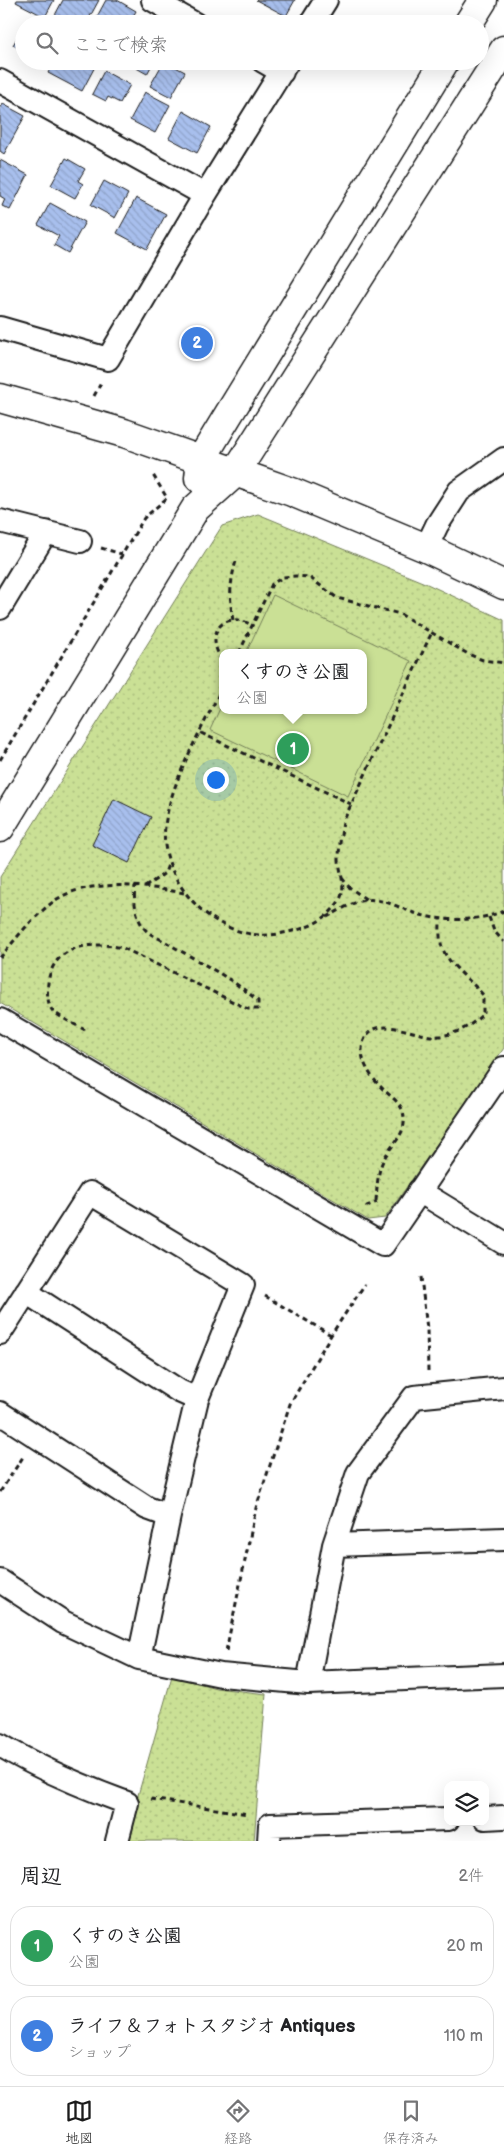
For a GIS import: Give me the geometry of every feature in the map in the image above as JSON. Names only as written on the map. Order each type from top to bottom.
[{"type":"street","points":[[153,0],[180,15]]},
{"type":"street","points":[[317,15],[326,0]]},
{"type":"street","points":[[474,15],[483,0]]},
{"type":"street","points":[[0,828],[195,509],[235,473],[504,50]]},
{"type":"street","points":[[0,328],[108,359],[275,70]]},
{"type":"street","points":[[195,509],[201,460],[439,70]]},
{"type":"street","points":[[0,81],[204,196]]},
{"type":"street","points":[[0,398],[124,433],[292,492],[426,548],[504,585]]},
{"type":"street","points":[[426,548],[436,525],[460,491],[504,459]]},
{"type":"street","points":[[0,521],[80,541]]},
{"type":"street","points":[[0,608],[46,532]]},
{"type":"street","points":[[0,1020],[383,1245],[418,1191],[504,1068]]},
{"type":"street","points":[[418,1191],[504,1243]]},
{"type":"street","points":[[0,1333],[90,1194],[243,1285],[198,1399],[169,1516],[139,1658]]},
{"type":"street","points":[[26,1292],[179,1391],[198,1399]]},
{"type":"street","points":[[308,1683],[334,1545],[358,1473],[414,1397],[504,1388]]},
{"type":"street","points":[[0,1413],[148,1508],[169,1516]]},
{"type":"street","points":[[334,1545],[504,1539]]},
{"type":"street","points":[[0,1581],[63,1622],[139,1658],[221,1676],[308,1683],[504,1675]]},
{"type":"street","points":[[0,1745],[16,1755],[82,1786],[127,1803],[117,1841]]},
{"type":"street","points":[[489,1818],[504,1817]]},
{"type":"street","points":[[270,1833],[444,1819]]},
{"type":"path","points":[[0,760],[144,518],[167,498],[153,475]]},
{"type":"path","points":[[233,620],[229,598],[236,561]]},
{"type":"path","points":[[241,649],[272,584],[284,576],[296,576],[309,577],[337,598],[400,614],[468,654],[483,660],[504,663]]},
{"type":"path","points":[[219,656],[215,648],[216,632],[223,623],[241,620],[252,625]]},
{"type":"path","points":[[324,919],[340,900],[343,888],[339,863],[343,822],[432,632]]},
{"type":"path","points":[[219,695],[171,795],[165,830],[165,846],[173,876],[185,893],[212,917],[240,932],[277,935],[310,927],[343,908],[367,900],[386,903],[420,915],[440,919],[489,917],[504,911]]},
{"type":"path","points":[[201,733],[351,804]]},
{"type":"path","points":[[144,887],[165,873],[169,862]]},
{"type":"path","points":[[342,878],[367,900]]},
{"type":"path","points":[[0,958],[17,937],[54,901],[84,888],[108,885],[135,886],[185,893]]},
{"type":"path","points":[[85,1030],[52,1010],[48,1002],[47,988],[49,976],[57,960],[69,950],[86,945],[104,943],[123,948],[248,1009],[258,1009],[258,1001],[251,995],[148,932],[137,912],[133,899],[135,886]]},
{"type":"path","points":[[489,917],[494,932],[504,942]]},
{"type":"path","points":[[376,1201],[377,1179],[382,1161],[402,1134],[404,1122],[401,1108],[366,1068],[363,1043],[369,1033],[392,1026],[438,1037],[452,1034],[474,1023],[483,1014],[483,995],[469,978],[449,960],[441,946],[440,919]]},
{"type":"path","points":[[421,1277],[427,1329],[429,1395]]},
{"type":"path","points":[[221,1676],[256,1508],[290,1404],[331,1335],[365,1284]]},
{"type":"path","points":[[243,1285],[294,1312],[331,1335]]},
{"type":"path","points":[[0,1492],[36,1437]]},
{"type":"path","points":[[127,1803],[138,1797],[256,1816],[270,1833]]},
{"type":"green space","points":[[258,514],[425,583],[504,620],[504,1048],[385,1218],[368,1220],[0,1003],[0,877],[222,526]]},
{"type":"green space","points":[[273,595],[411,661],[348,796],[210,730],[219,711],[219,714],[367,714],[367,649],[248,649]]},
{"type":"green space","points":[[172,1676],[216,1688],[266,1694],[254,1841],[125,1841]]},
{"type":"building","points":[[17,0],[54,0],[46,15],[41,15],[16,2]]},
{"type":"building","points":[[63,0],[99,0],[91,15],[55,15]]},
{"type":"building","points":[[106,0],[117,0],[136,11],[134,15],[98,15]]},
{"type":"building","points":[[256,0],[295,0],[287,15]]},
{"type":"building","points":[[50,70],[93,70],[82,91],[48,73]]},
{"type":"building","points":[[140,70],[149,70],[147,74]]},
{"type":"building","points":[[159,70],[181,70],[185,72],[171,97],[150,86]]},
{"type":"building","points":[[104,71],[130,85],[120,103],[108,97],[106,101],[92,94]]},
{"type":"building","points":[[145,92],[170,105],[155,133],[130,120]]},
{"type":"building","points":[[3,104],[25,116],[4,154],[0,151],[0,109]]},
{"type":"building","points":[[183,111],[211,127],[197,153],[169,138]]},
{"type":"building","points":[[66,158],[85,169],[78,181],[83,184],[75,198],[51,185]]},
{"type":"building","points":[[0,160],[28,175],[10,210],[2,206],[5,199],[0,196]]},
{"type":"building","points":[[104,181],[128,194],[115,218],[91,205]]},
{"type":"building","points":[[136,198],[166,214],[147,249],[117,233]]},
{"type":"building","points":[[50,203],[85,222],[68,253],[54,245],[59,236],[38,225]]},
{"type":"building","points":[[114,799],[151,817],[129,863],[92,845]]},
{"type":"place","name":"ライフ＆フォトスタジオ Antiques","points":[[197,343]]},
{"type":"place","name":"くすのき公園","points":[[293,749]]}]
